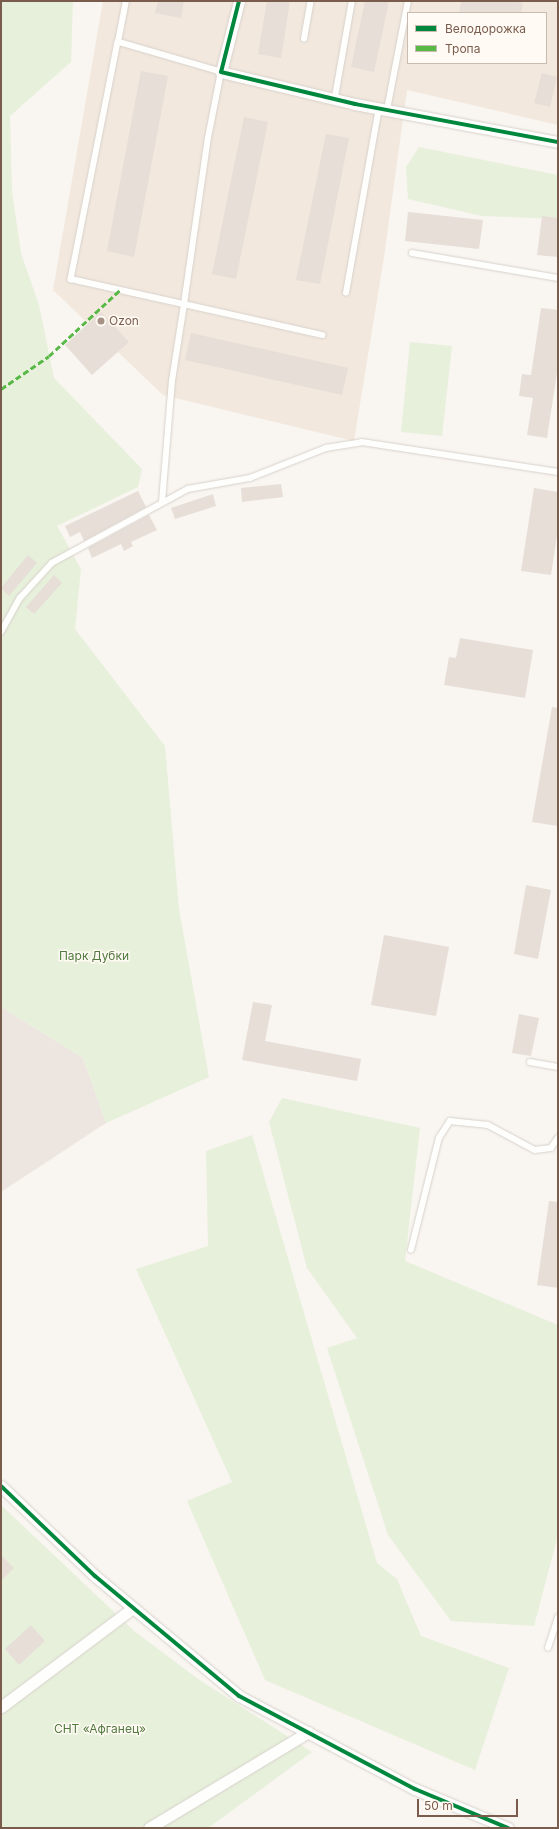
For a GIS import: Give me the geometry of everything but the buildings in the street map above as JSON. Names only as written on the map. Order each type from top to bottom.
[{"type":"street","points":[[239,1],[221,72],[383,109],[558,142]]},
{"type":"street","points":[[3,1491],[133,1608],[239,1696],[415,1789],[508,1828]]},
{"type":"street","points":[[1,1707],[133,1608]]},
{"type":"street","points":[[149,1828],[308,1732]]},
{"type":"lane","points":[[126,1],[71,279],[324,335]]},
{"type":"lane","points":[[304,39],[310,1]]},
{"type":"lane","points":[[334,97],[352,1]]},
{"type":"lane","points":[[346,293],[383,109],[408,1]]},
{"type":"lane","points":[[118,42],[221,72],[172,381],[162,502]]},
{"type":"lane","points":[[412,253],[558,278]]},
{"type":"lane","points":[[1,632],[20,598],[52,563],[162,502],[188,489],[250,478],[348,443],[558,472]]},
{"type":"lane","points":[[530,1062],[558,1067]]},
{"type":"lane","points":[[411,1250],[439,1138],[450,1121],[488,1125],[544,1152],[558,1138]]},
{"type":"lane","points":[[548,1648],[558,1618]]},
{"type":"shaded area","points":[[103,1],[558,1],[558,125],[407,90],[384,257],[354,441],[163,395],[53,290]]},
{"type":"shaded area","points":[[1,1007],[83,1058],[106,1123],[1,1192]]},
{"type":"green space","name":"Парк Дубки","points":[[1,1],[73,1],[71,62],[10,116],[12,192],[21,253],[39,305],[54,378],[142,469],[138,487],[57,526],[81,569],[75,629],[165,746],[179,909],[209,1077],[106,1123],[83,1058],[1,1007]]},
{"type":"green space","points":[[419,147],[558,175],[558,219],[482,216],[408,199],[406,167]]},
{"type":"green space","points":[[410,342],[452,346],[442,436],[401,432]]},
{"type":"green space","points":[[282,1098],[420,1128],[405,1261],[558,1325],[558,1535],[534,1626],[451,1621],[388,1535],[327,1348],[357,1338],[307,1268],[269,1122]]},
{"type":"green space","points":[[252,1135],[377,1563],[397,1579],[421,1636],[509,1668],[475,1770],[265,1680],[187,1501],[232,1482],[136,1269],[208,1246],[206,1151]]},
{"type":"green space","name":"СНТ «Афганец»","points":[[1,1505],[133,1630],[198,1679],[312,1752],[208,1828],[1,1828]]},
{"type":"marked path","points":[[1,389],[49,356],[120,290]]},
{"type":"cycle path","points":[[239,1],[221,72],[355,104],[558,142]]},
{"type":"cycle path","points":[[1,1486],[95,1576],[239,1696],[415,1789],[508,1828]]},
{"type":"place","name":"Ozon","points":[[101,321]]}]
